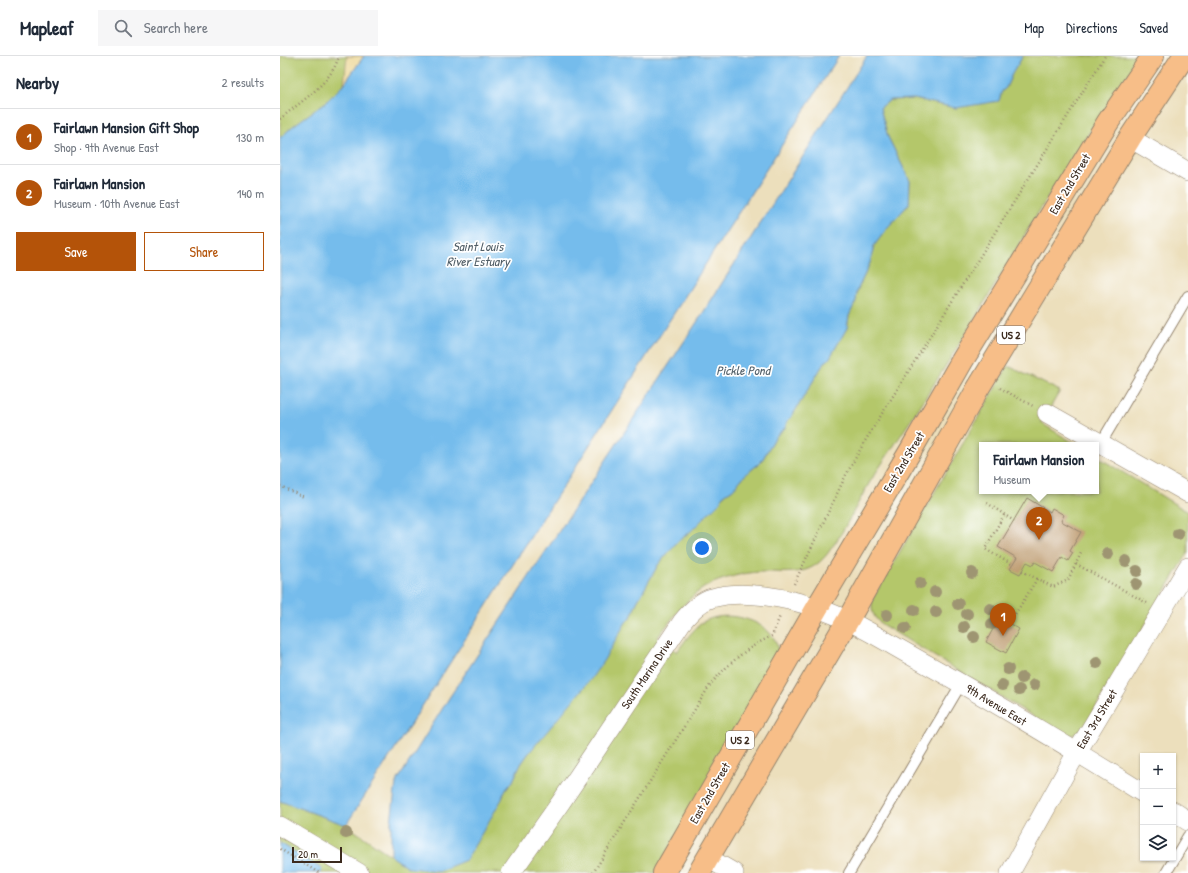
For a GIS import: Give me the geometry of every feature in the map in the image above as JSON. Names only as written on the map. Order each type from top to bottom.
[{"type":"highway","name":"East 2nd Street","points":[[664,873],[962,361],[1099,136],[1153,56]]},
{"type":"highway","name":"US 2","points":[[704,866],[848,620],[977,390],[1130,138],[1184,56]]},
{"type":"street","points":[[1130,138],[1188,172]]},
{"type":"street","points":[[1047,414],[1188,493]]},
{"type":"street","name":"East 3rd Street","points":[[1010,873],[1077,752],[1188,567]]},
{"type":"street","name":"South Marina Drive","points":[[511,873],[561,802],[682,622],[689,613],[699,605],[712,598],[750,595],[787,600],[817,608],[848,620]]},
{"type":"street","name":"9th Avenue East","points":[[848,620],[961,684],[1077,752],[1140,791]]},
{"type":"street","points":[[1176,814],[1188,821]]},
{"type":"street","points":[[280,826],[359,873]]},
{"type":"street","points":[[704,866],[734,873]]},
{"type":"lane","points":[[1101,443],[1188,296]]},
{"type":"lane","points":[[849,873],[961,684]]},
{"type":"lane","points":[[1166,873],[1188,836]]},
{"type":"path","points":[[280,119],[322,85],[337,62],[339,56]]},
{"type":"path","points":[[593,873],[710,685],[746,650],[772,636],[787,600],[846,475],[865,441],[1105,56]]},
{"type":"path","points":[[1000,388],[1047,414]]},
{"type":"path","points":[[280,486],[304,497]]},
{"type":"path","points":[[987,503],[1014,521]]},
{"type":"path","points":[[1004,515],[985,549],[1013,565]]},
{"type":"path","points":[[1022,571],[1053,587],[1068,580],[1082,551]]},
{"type":"path","points":[[1076,564],[1161,611]]},
{"type":"path","points":[[1009,624],[1037,579]]},
{"type":"path","points":[[280,849],[319,873]]},
{"type":"green space","points":[[280,56],[364,56],[344,84],[326,102],[293,126],[280,138]]},
{"type":"green space","points":[[1023,56],[1140,56],[1057,182],[963,338],[872,478],[842,533],[828,553],[813,567],[805,570],[796,572],[748,573],[713,583],[696,593],[676,614],[657,638],[677,652],[692,632],[703,622],[724,616],[736,617],[747,619],[758,624],[767,631],[774,639],[778,652],[777,661],[655,873],[320,873],[322,869],[280,843],[280,801],[346,825],[409,868],[502,799],[504,792],[513,781],[519,767],[528,754],[631,617],[637,602],[658,565],[677,542],[691,531],[720,502],[724,495],[733,489],[745,475],[761,462],[776,436],[785,428],[787,421],[792,416],[824,363],[829,359],[847,328],[849,316],[856,301],[857,291],[870,263],[874,246],[888,227],[909,204],[910,181],[888,137],[880,108],[890,100],[914,99],[956,108],[1002,91],[1006,88],[1012,74]]},
{"type":"green space","points":[[1008,366],[1060,391],[1041,423],[1072,442],[979,442],[979,494],[1099,494],[1099,458],[1188,512],[1188,553],[1083,729],[1076,734],[1067,736],[1064,735],[883,625],[877,620],[873,613],[873,598]]},
{"type":"sand","points":[[347,56],[364,56],[344,84]]},
{"type":"water","name":"Saint Louis River Estuary","points":[[364,56],[839,56],[346,825],[280,801],[280,138],[293,126],[326,102],[344,84]]},
{"type":"water","name":"Pickle Pond","points":[[867,56],[1023,56],[1012,74],[1006,88],[1002,91],[999,101],[956,108],[914,99],[890,100],[880,108],[888,137],[910,181],[909,204],[888,227],[874,246],[870,263],[857,291],[856,301],[849,316],[847,328],[829,359],[824,363],[792,416],[787,421],[785,428],[776,436],[761,462],[745,475],[733,489],[724,495],[720,502],[691,531],[677,542],[658,565],[637,602],[631,617],[626,622],[604,660],[591,679],[528,754],[519,767],[513,781],[504,792],[502,799],[466,860],[439,871],[409,868],[391,856],[391,822],[396,783],[449,698],[701,316]]},
{"type":"water","points":[[280,843],[322,869],[320,873],[280,873]]},
{"type":"building","points":[[1027,498],[1050,512],[1052,508],[1064,515],[1061,521],[1081,532],[1070,551],[1073,553],[1068,561],[1062,557],[1053,572],[1035,562],[1033,565],[1027,562],[1020,574],[1010,569],[1017,558],[998,547]]},
{"type":"building","points":[[999,618],[1019,629],[1006,653],[986,642]]},
{"type":"place","name":"Fairlawn Mansion","points":[[1039,540]]},
{"type":"place","name":"Fairlawn Mansion Gift Shop","points":[[1003,636]]}]
